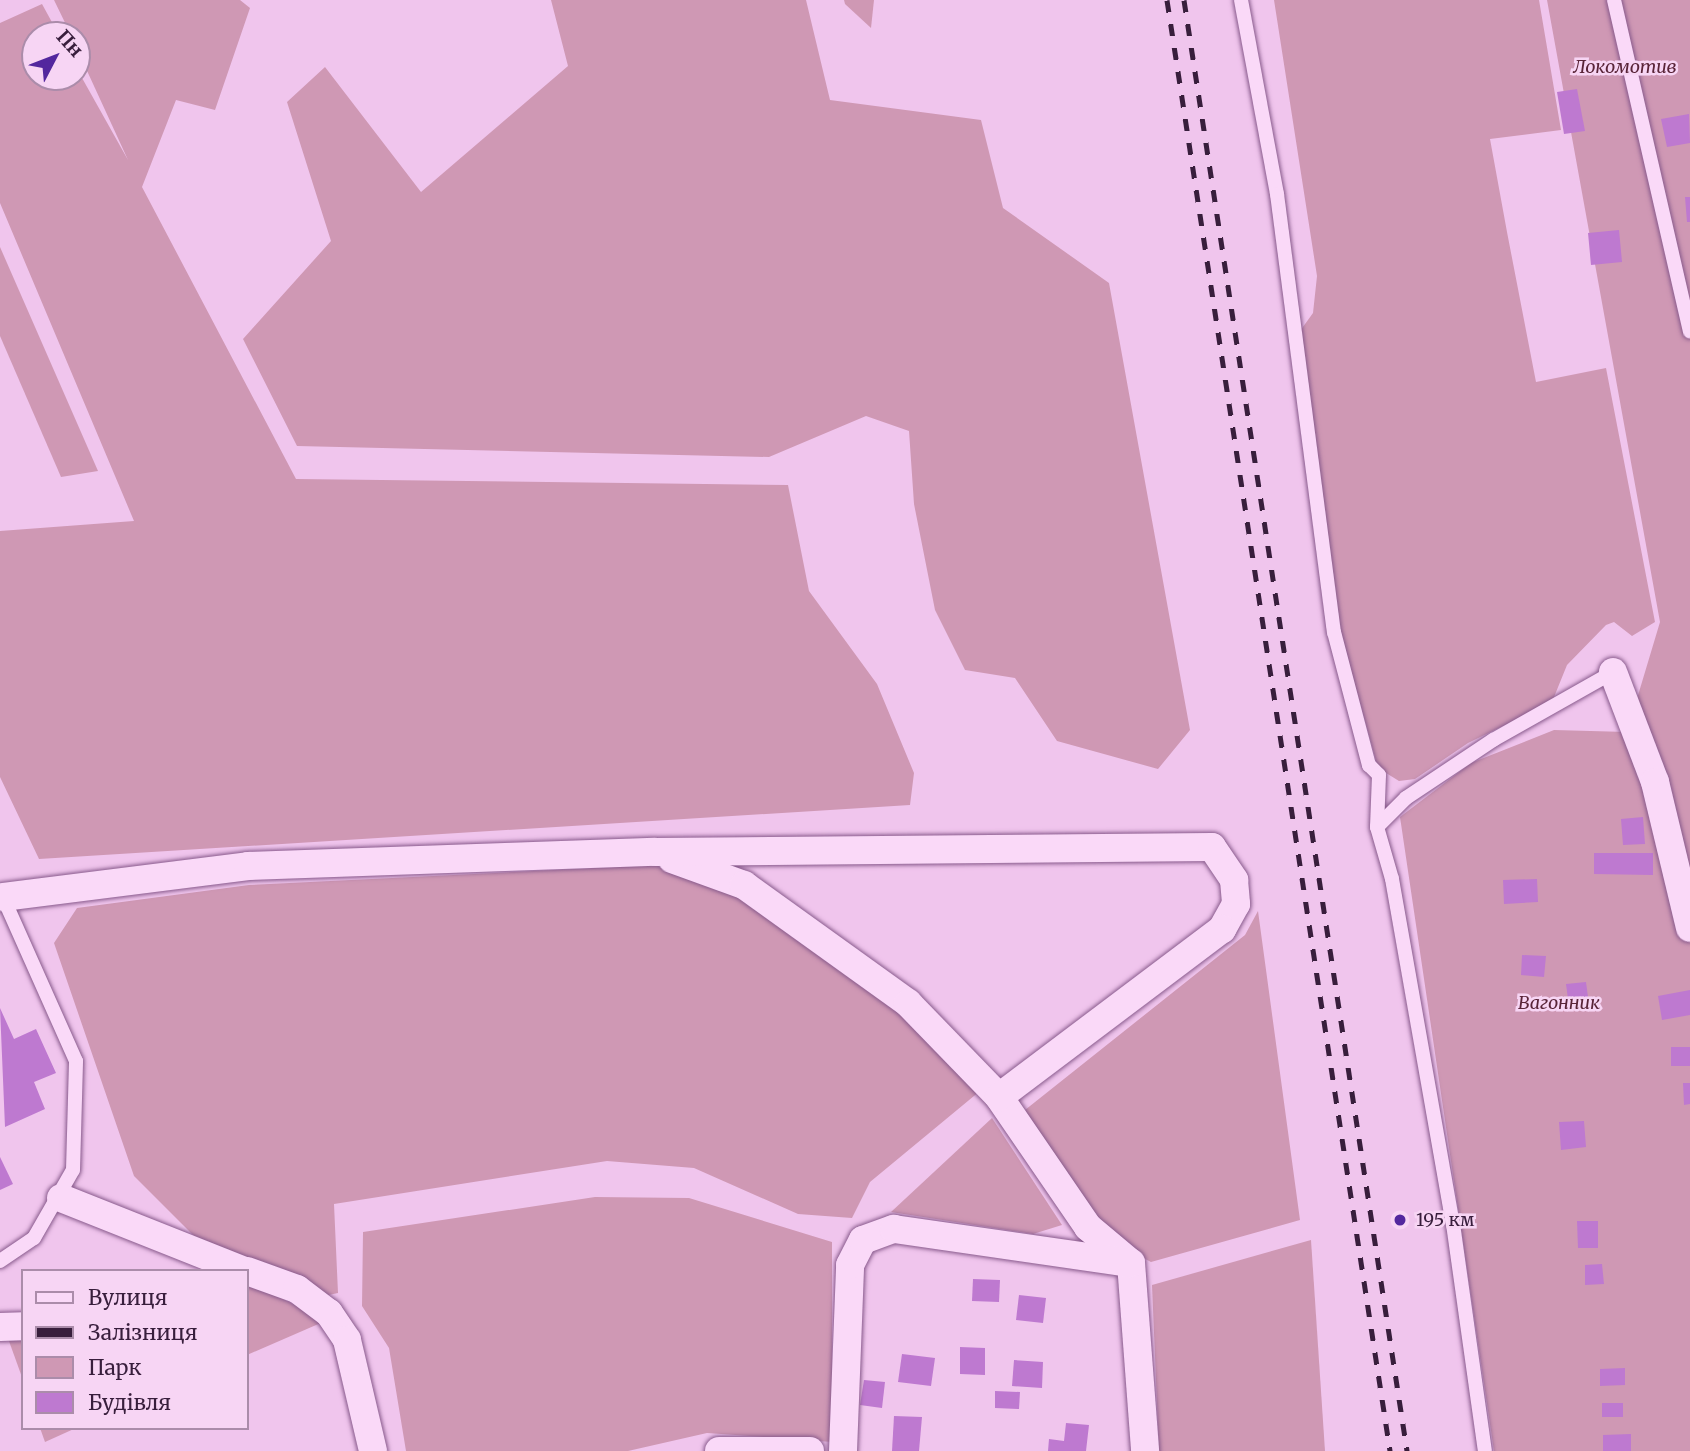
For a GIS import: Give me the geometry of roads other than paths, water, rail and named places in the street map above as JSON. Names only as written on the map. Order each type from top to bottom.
[{"type":"street","points":[[1613,672],[1655,782],[1683,870],[1690,928]]},
{"type":"street","points":[[1,894],[248,866],[655,852],[1212,847],[1234,880],[1236,904],[1222,929],[999,1097]]},
{"type":"street","points":[[655,852],[744,885],[908,1003],[999,1097],[1088,1227],[1131,1263],[1145,1451]]},
{"type":"street","points":[[61,1198],[198,1266],[226,1269]]},
{"type":"street","points":[[842,1451],[850,1265],[863,1240],[894,1229],[1131,1263]]},
{"type":"street","points":[[248,1272],[297,1289],[329,1313],[347,1340],[373,1451]]},
{"type":"street","points":[[0,1327],[21,1326]]},
{"type":"street","points":[[719,1451],[810,1451]]},
{"type":"lane","points":[[1241,0],[1277,194],[1334,632],[1369,765],[1378,775],[1377,827],[1453,1224],[1485,1451]]},
{"type":"lane","points":[[1614,0],[1690,331]]},
{"type":"lane","points":[[1377,827],[1406,797],[1493,740],[1613,672]]},
{"type":"lane","points":[[0,1261],[34,1238],[61,1198],[73,1170],[76,1061],[1,894]]},
{"type":"railway","points":[[1167,0],[1390,1451]]},
{"type":"railway","points":[[1184,0],[1407,1451]]},
{"type":"place","name":"195 км","points":[[1400,1220]]},
{"type":"park label","name":"Локомотив","points":[[1625,67]]},
{"type":"park label","name":"Вагонник","points":[[1559,1003]]}]
